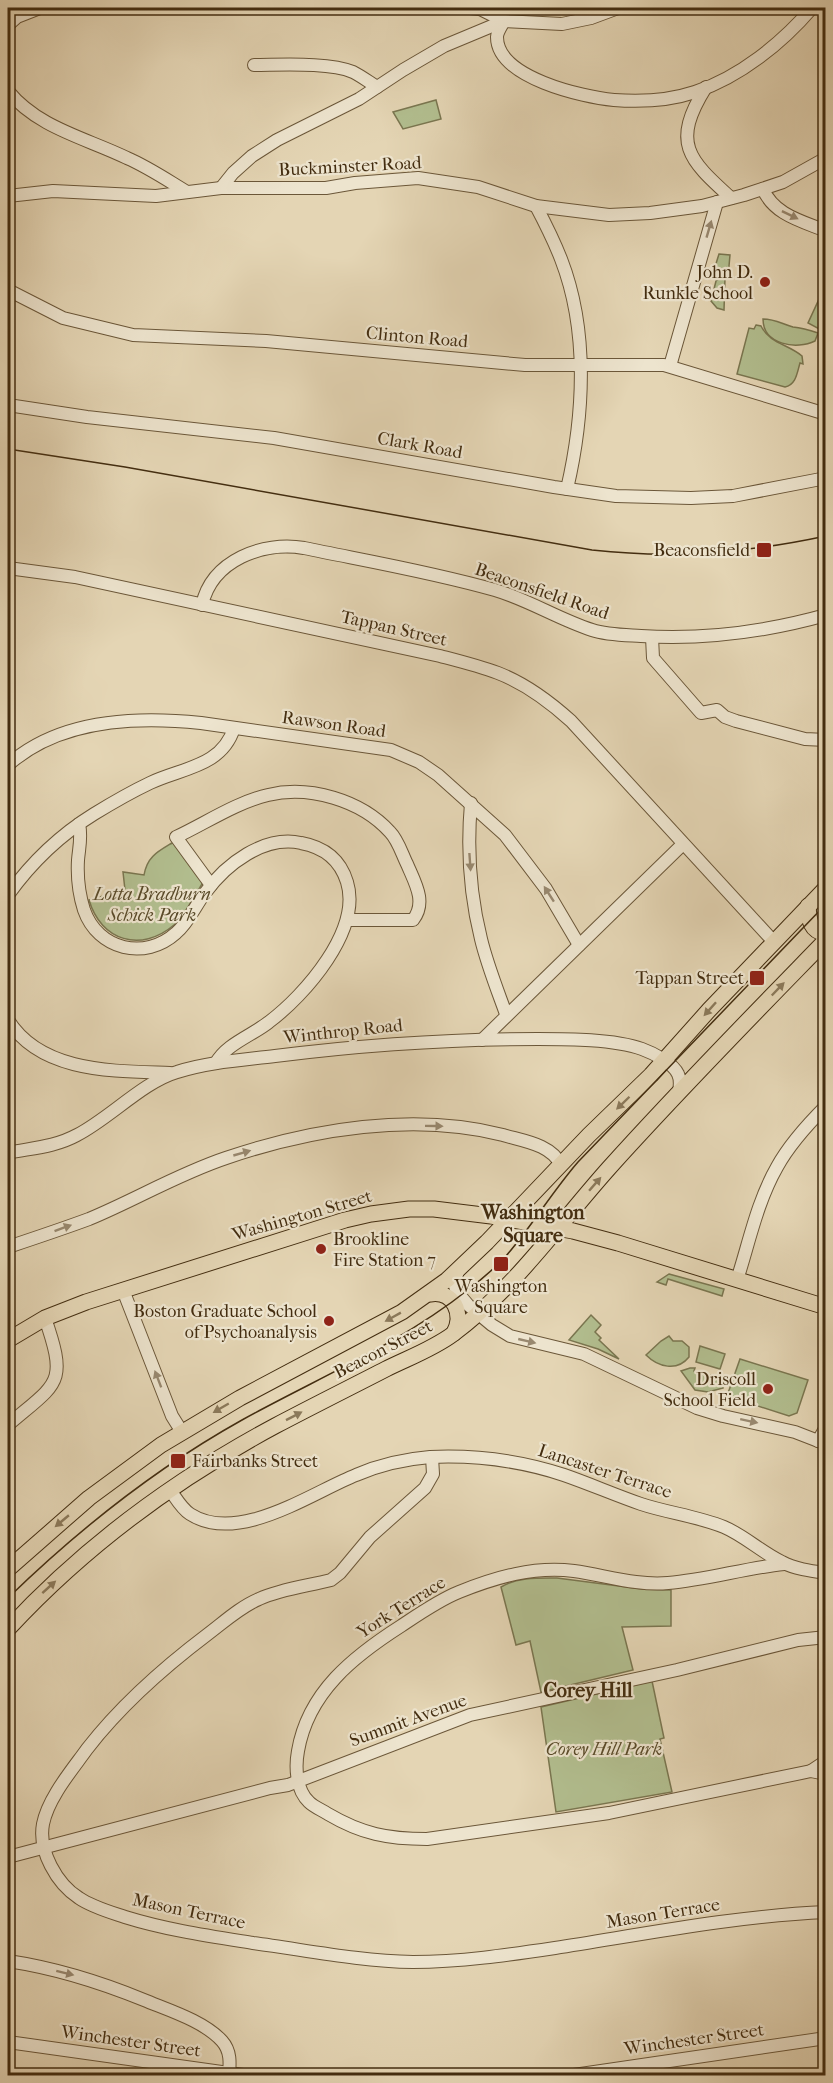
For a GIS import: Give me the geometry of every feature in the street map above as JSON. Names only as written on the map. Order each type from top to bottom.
[{"type":"main road","name":"Beacon Street","points":[[8,1569],[97,1492],[182,1432],[240,1398],[402,1312],[430,1294],[458,1271],[664,1061],[825,888]]},
{"type":"main road","points":[[808,906],[811,925],[817,931],[825,934]]},
{"type":"main road","name":"Beacon Street","points":[[8,1629],[42,1594],[85,1556],[170,1490],[246,1442],[437,1344],[454,1333],[526,1265],[606,1171],[680,1092],[822,949]]},
{"type":"main road","name":"Washington Street","points":[[8,1340],[45,1318],[123,1290],[334,1223],[371,1214],[408,1209],[434,1209],[557,1229],[633,1247],[825,1307]]},
{"type":"main road","points":[[430,1294],[445,1295],[456,1309],[459,1318],[454,1333]]},
{"type":"street","points":[[8,26],[17,17],[40,8]]},
{"type":"street","points":[[470,8],[480,9],[504,21],[562,24],[591,18],[618,8]]},
{"type":"street","points":[[504,21],[497,35],[499,45],[508,60],[522,71],[560,90],[627,100],[661,99],[694,92],[723,80],[748,65],[777,42],[813,8]]},
{"type":"street","points":[[221,188],[232,173],[252,156],[277,140],[345,107],[444,46],[504,21]]},
{"type":"street","points":[[254,65],[337,68],[353,72],[377,87]]},
{"type":"street","points":[[706,87],[688,127],[690,153],[699,168],[731,198]]},
{"type":"street","points":[[8,91],[16,101],[37,118],[144,166],[187,192]]},
{"type":"street","name":"Buckminster Road","points":[[8,196],[53,191],[156,196],[221,188],[326,188],[355,183],[418,178],[478,187],[536,206],[609,215],[650,213],[702,206],[783,182],[825,158]]},
{"type":"street","points":[[763,189],[771,204],[779,210],[825,231]]},
{"type":"street","points":[[670,366],[717,202]]},
{"type":"street","points":[[536,206],[562,261],[577,323],[580,366],[578,436],[567,489]]},
{"type":"street","name":"Clinton Road","points":[[8,290],[63,318],[133,335],[252,340],[525,364],[670,366],[825,414]]},
{"type":"street","name":"Clark Road","points":[[8,405],[87,417],[274,438],[616,496],[691,498],[733,496],[825,478]]},
{"type":"street","name":"Beaconsfield Road","points":[[202,605],[205,593],[212,581],[236,560],[268,547],[293,546],[498,591],[596,632],[652,637],[702,637],[746,633],[825,615]]},
{"type":"street","name":"Tappan Street","points":[[8,568],[75,578],[440,656],[496,672],[513,680],[572,721],[774,942]]},
{"type":"street","points":[[652,637],[653,658],[701,713],[717,710],[725,717],[736,721],[805,739],[825,740]]},
{"type":"street","name":"Rawson Road","points":[[8,765],[25,751],[56,735],[107,724],[169,720],[390,750],[408,756],[428,767],[500,830],[518,850],[550,895],[579,945]]},
{"type":"street","points":[[8,895],[41,855],[79,824],[150,783],[212,759],[224,748],[234,728]]},
{"type":"street","points":[[211,885],[176,837],[266,795],[289,792],[327,796],[362,810],[384,826],[394,837],[420,897],[419,908],[413,920],[347,920]]},
{"type":"street","points":[[471,803],[469,852],[477,922],[487,960],[506,1014]]},
{"type":"street","points":[[79,824],[81,838],[78,878],[83,907],[96,931],[114,944],[137,949],[151,947],[170,938],[186,923],[211,885],[231,865],[260,848],[287,842],[309,844],[330,855],[345,874],[350,894],[347,920],[331,952],[300,993],[268,1023],[226,1050],[216,1063]]},
{"type":"street","points":[[482,1040],[506,1014],[683,844]]},
{"type":"street","points":[[8,1020],[16,1032],[29,1044],[58,1059],[101,1069],[172,1073]]},
{"type":"street","name":"Winthrop Road","points":[[8,1152],[54,1145],[72,1138],[172,1073],[216,1063],[363,1046],[554,1039],[640,1048],[664,1061]]},
{"type":"street","points":[[664,1061],[678,1073],[680,1092]]},
{"type":"street","points":[[737,1280],[767,1187],[777,1167],[825,1106]]},
{"type":"street","points":[[8,1247],[90,1218],[159,1185],[224,1158],[283,1141],[347,1128],[402,1125],[452,1126],[495,1133],[544,1148],[555,1154],[561,1165]]},
{"type":"street","points":[[458,1271],[454,1283],[457,1292],[477,1313],[510,1336],[595,1358],[697,1408],[723,1416],[795,1432],[821,1442],[825,1427]]},
{"type":"street","points":[[123,1290],[172,1416],[182,1432]]},
{"type":"street","points":[[8,1425],[44,1394],[55,1380],[58,1371],[56,1350],[45,1318]]},
{"type":"street","name":"Mason Terrace","points":[[432,1457],[433,1474],[425,1488],[370,1537],[340,1573],[331,1580],[260,1598],[242,1609],[172,1661],[109,1722],[65,1780],[46,1813],[42,1826],[44,1848],[54,1871],[77,1897],[113,1913],[148,1924],[196,1935],[365,1959],[414,1962],[504,1955],[731,1921],[825,1912]]},
{"type":"street","name":"Lancaster Terrace","points":[[170,1490],[184,1509],[194,1516],[215,1523],[231,1523],[279,1511],[354,1475],[408,1459],[479,1458],[519,1463],[551,1471],[642,1504],[723,1527],[745,1538],[784,1564],[825,1574]]},
{"type":"street","name":"York Terrace","points":[[299,1781],[296,1757],[300,1737],[321,1693],[344,1668],[374,1642],[457,1592],[524,1571],[545,1569],[647,1583],[668,1583],[784,1564]]},
{"type":"street","name":"Summit Avenue","points":[[8,1857],[299,1781],[470,1716],[677,1670],[798,1640],[825,1637]]},
{"type":"street","points":[[299,1781],[309,1803],[348,1825],[375,1835],[400,1839],[427,1839],[609,1813],[811,1771],[825,1761]]},
{"type":"street","points":[[811,1771],[825,1774]]},
{"type":"street","points":[[8,1961],[78,1976],[171,2010],[223,2042],[230,2059],[229,2074]]},
{"type":"street","name":"Winchester Street","points":[[567,2076],[825,2038]]},
{"type":"street","name":"Winchester Street","points":[[8,2043],[250,2076]]},
{"type":"green space","points":[[436,100],[441,119],[403,129],[393,112]]},
{"type":"green space","points":[[719,254],[730,255],[728,277],[725,278],[724,310],[717,308],[711,301],[716,281],[722,277],[720,272],[714,270]]},
{"type":"green space","points":[[820,297],[825,299],[823,331],[808,323]]},
{"type":"green space","points":[[763,319],[818,333],[815,341],[808,344],[782,343],[769,335],[764,328]]},
{"type":"green space","points":[[756,325],[761,326],[769,337],[802,356],[803,364],[800,363],[796,378],[789,386],[785,387],[737,374],[749,328],[754,329]]},
{"type":"green space","name":"Lotta Bradburn Schick Park","points":[[172,843],[203,882],[190,905],[174,925],[148,939],[124,938],[112,933],[95,914],[89,900],[125,890],[123,872],[144,875],[150,859]]},
{"type":"green space","points":[[669,1274],[724,1289],[722,1296],[668,1279],[666,1285],[657,1282]]},
{"type":"green space","points":[[591,1315],[601,1325],[595,1332],[601,1338],[599,1340],[619,1359],[598,1349],[569,1340]]},
{"type":"green space","points":[[669,1336],[673,1341],[682,1341],[689,1347],[689,1357],[679,1365],[662,1365],[646,1355]]},
{"type":"green space","points":[[700,1346],[725,1354],[720,1369],[696,1362]]},
{"type":"green space","name":"Driscoll School Field","points":[[740,1359],[808,1380],[797,1413],[789,1416],[727,1396]]},
{"type":"green space","points":[[690,1368],[713,1376],[719,1382],[721,1381],[723,1388],[708,1392],[695,1390],[681,1371]]},
{"type":"green space","name":"Corey Hill Park","points":[[557,1578],[642,1589],[671,1590],[671,1626],[622,1627],[633,1670],[541,1692],[530,1641],[516,1645],[501,1587],[521,1580]]},
{"type":"green space","name":"Corey Hill Park","points":[[652,1681],[664,1738],[660,1739],[672,1792],[556,1812],[541,1707]]},
{"type":"tram line","points":[[8,449],[125,467],[592,550],[651,554],[709,553],[767,547],[826,536]]},
{"type":"tram line","points":[[8,1598],[90,1524],[179,1458],[242,1420],[387,1344],[443,1309],[484,1277],[515,1245],[578,1162],[826,904]]},
{"type":"place","name":"John D. Runkle School","points":[[765,282]]},
{"type":"place","name":"Beaconsfield","points":[[764,550]]},
{"type":"place","name":"Tappan Street","points":[[757,978]]},
{"type":"place","name":"Brookline Fire Station 7","points":[[321,1249]]},
{"type":"place","name":"Washington Square","points":[[501,1264]]},
{"type":"place","name":"Boston Graduate School of Psychoanalysis","points":[[329,1321]]},
{"type":"place","name":"Driscoll School Field","points":[[768,1389]]},
{"type":"place","name":"Fairbanks Street","points":[[178,1461]]},
{"type":"district","name":"Washington Square","points":[[533,1224]]},
{"type":"district","name":"Corey Hill","points":[[588,1690]]}]
